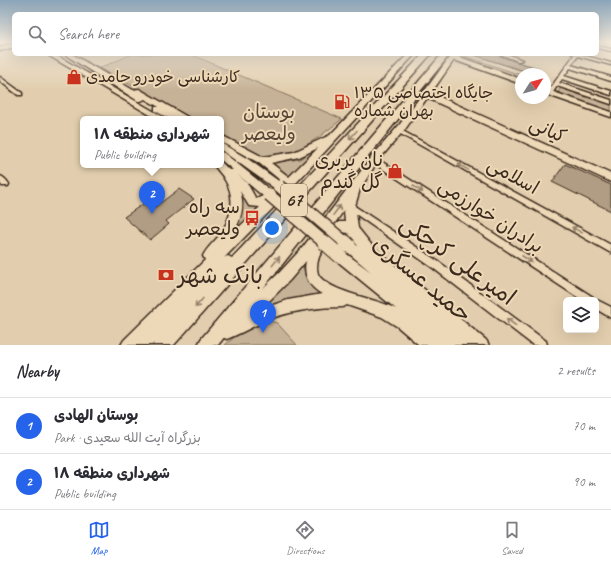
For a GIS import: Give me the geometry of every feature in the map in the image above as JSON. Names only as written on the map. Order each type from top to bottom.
[{"type":"highway","name":"67","points":[[162,345],[256,239],[315,178],[423,58]]},
{"type":"highway","name":"67","points":[[207,345],[448,58]]},
{"type":"highway","points":[[139,345],[204,281],[256,239]]},
{"type":"main road","points":[[56,58],[158,116]]},
{"type":"main road","points":[[77,58],[171,116]]},
{"type":"main road","points":[[129,345],[263,212],[408,58]]},
{"type":"main road","points":[[355,300],[320,300],[304,302],[274,310],[227,332],[289,271],[307,251],[374,160],[399,131],[426,94],[449,58]]},
{"type":"main road","points":[[459,58],[515,80]]},
{"type":"main road","points":[[97,82],[116,98],[145,116]]},
{"type":"main road","points":[[119,84],[181,116]]},
{"type":"main road","points":[[551,93],[611,115]]},
{"type":"main road","name":"کیانی","points":[[426,94],[611,178]]},
{"type":"main road","points":[[262,161],[296,155],[336,134]]},
{"type":"main road","points":[[223,168],[243,186],[253,202],[261,203],[286,184],[286,178],[262,161],[224,140]]},
{"type":"main road","points":[[224,148],[279,186],[345,251]]},
{"type":"main road","points":[[224,157],[269,194],[345,251]]},
{"type":"main road","points":[[168,305],[216,248],[233,224],[238,200],[237,192],[223,168]]},
{"type":"main road","points":[[352,230],[350,206],[357,185]]},
{"type":"main road","points":[[430,345],[386,311],[334,294],[321,286],[312,274],[310,263],[317,250],[339,227],[346,227],[352,230],[370,252],[481,345]]},
{"type":"main road","name":"حمید عسگری","points":[[345,251],[447,345]]},
{"type":"main road","name":"حمید عسگری","points":[[345,251],[466,345]]},
{"type":"street","points":[[514,58],[520,60]]},
{"type":"street","points":[[551,89],[573,58]]},
{"type":"street","points":[[590,58],[611,64]]},
{"type":"street","points":[[568,66],[611,79]]},
{"type":"street","points":[[561,77],[611,93]]},
{"type":"street","points":[[0,79],[20,94]]},
{"type":"street","points":[[556,84],[611,102]]},
{"type":"street","name":"اسلامی","points":[[399,131],[611,249]]},
{"type":"street","name":"برادران خوارزمی","points":[[374,160],[585,297]]},
{"type":"street","name":"امیرعلی کرچکی","points":[[350,206],[436,265],[542,345]]},
{"type":"street","points":[[599,306],[611,313]]},
{"type":"green space","name":"بوستان ولیعصر","points":[[123,58],[200,58],[342,119],[319,137],[303,147],[286,154],[264,157],[224,136],[224,116],[187,116],[100,68]]},
{"type":"green space","points":[[464,58],[471,58],[515,73],[515,78]]},
{"type":"green space","points":[[561,88],[611,104],[611,113],[557,93]]},
{"type":"green space","points":[[322,144],[289,176],[272,163],[300,159]]},
{"type":"green space","points":[[238,188],[261,207],[227,242]]},
{"type":"green space","points":[[303,264],[305,274],[309,282],[322,296],[250,315]]},
{"type":"green space","points":[[263,319],[277,323],[297,345],[225,345],[247,327]]},
{"type":"building","points":[[484,58],[506,58],[539,68],[515,68]]},
{"type":"building","points":[[565,164],[611,185],[611,211],[552,182]]},
{"type":"building","points":[[179,189],[194,199],[166,221],[169,224],[150,240],[124,217],[143,204],[151,210]]},
{"type":"place","name":"کارشناسی خودرو حامدی","points":[[74,77]]},
{"type":"place","name":"۱۳۵ جایگاه اختصاصی بهران شماره","points":[[342,102]]},
{"type":"place","name":"نان بربری گل گندم","points":[[395,171]]},
{"type":"place","name":"شهرداری منطقه ۱۸","points":[[152,214]]},
{"type":"place","name":"سه راه ولیعصر","points":[[252,218]]},
{"type":"place","name":"بانک شهر","points":[[166,275]]},
{"type":"place","name":"بوستان الهادی","points":[[263,333]]}]
